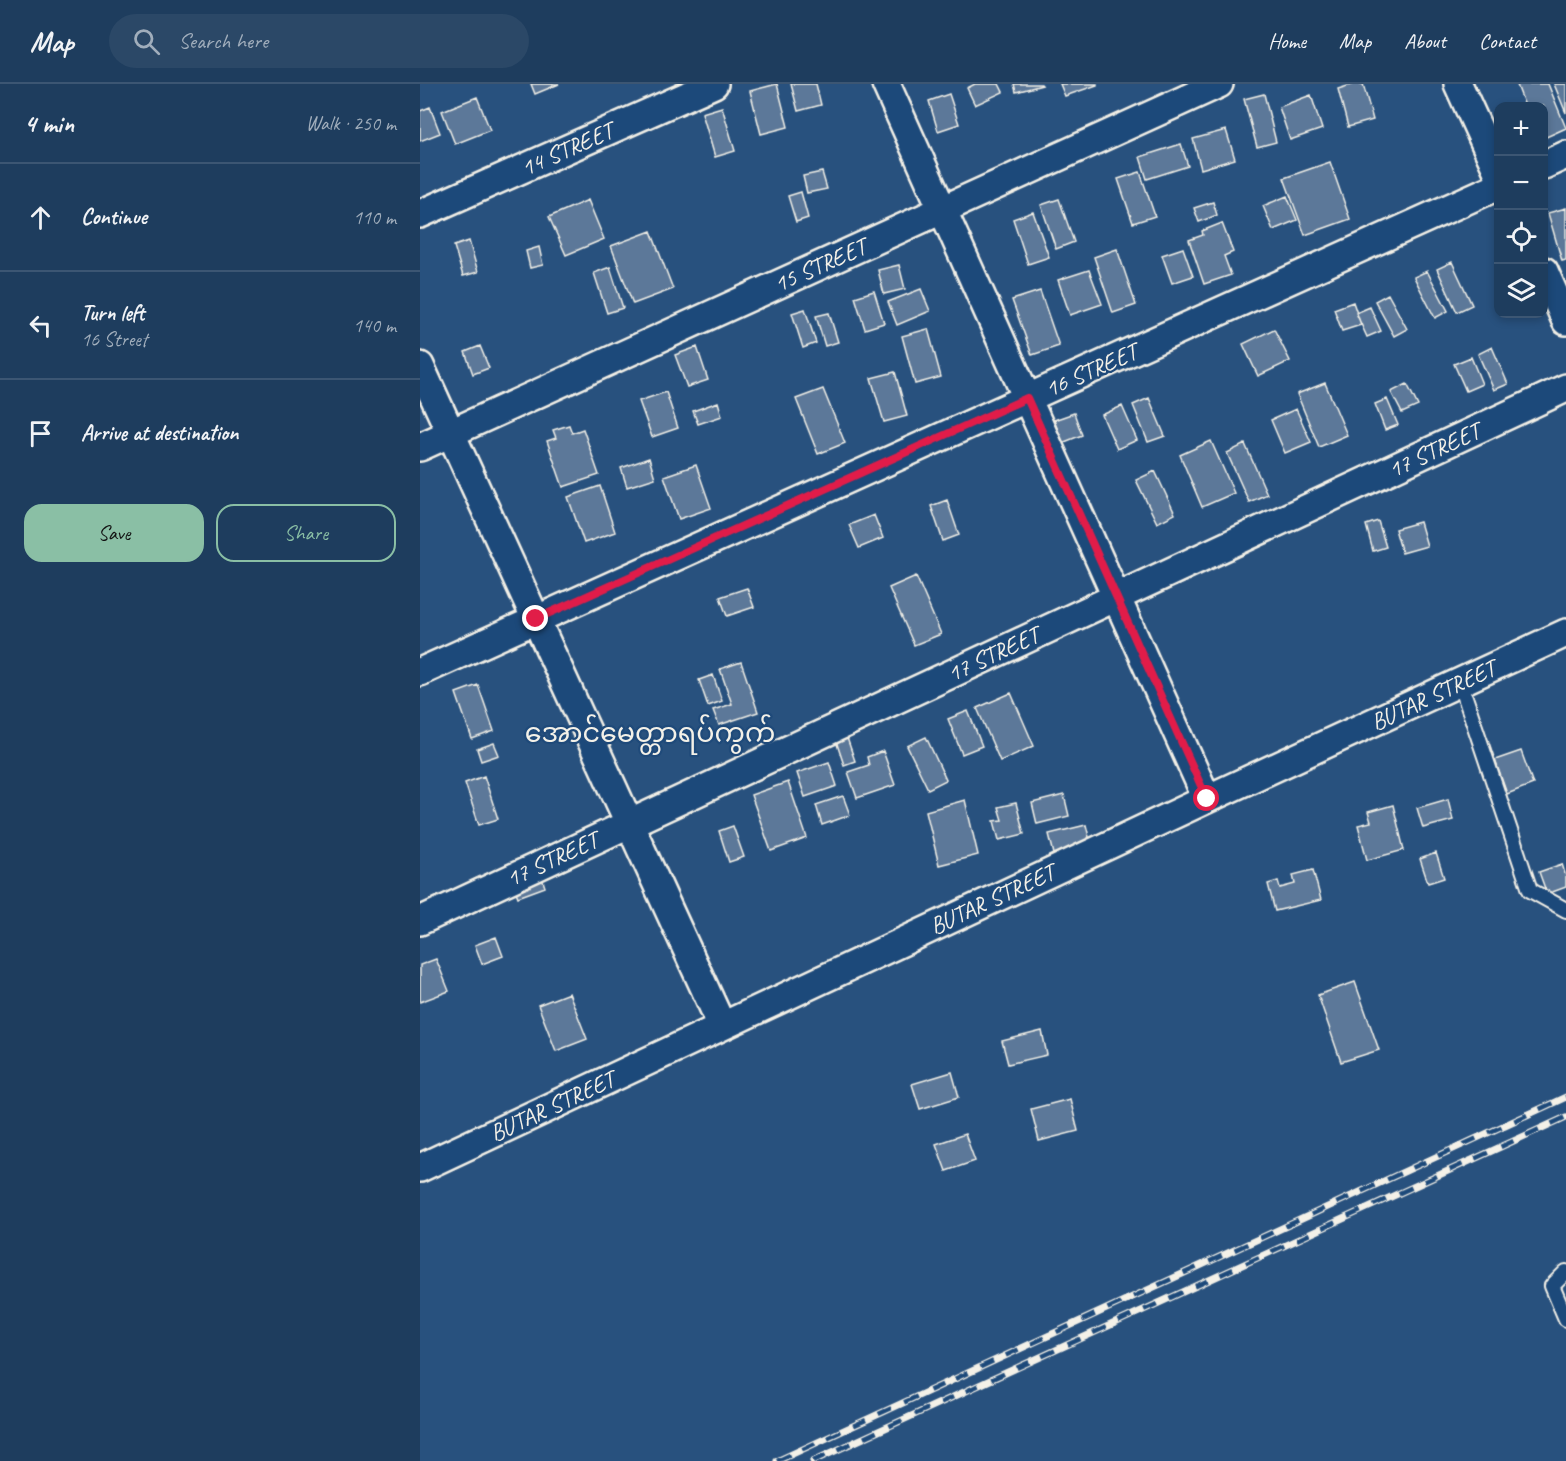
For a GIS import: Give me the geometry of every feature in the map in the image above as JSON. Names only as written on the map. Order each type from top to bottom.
[{"type":"street","name":"14 STREET","points":[[420,214],[714,84]]},
{"type":"street","points":[[886,84],[1207,799]]},
{"type":"street","name":"15 STREET","points":[[420,447],[1219,84]]},
{"type":"street","points":[[1458,84],[1494,163]]},
{"type":"street","points":[[1548,163],[1566,155]]},
{"type":"street","name":"16 STREET","points":[[420,672],[1494,188]]},
{"type":"street","points":[[1548,280],[1566,321]]},
{"type":"street","points":[[420,366],[722,1026]]},
{"type":"street","name":"17 STREET","points":[[420,921],[1566,388]]},
{"type":"street","name":"BUTAR STREET","points":[[420,1168],[1566,633]]},
{"type":"lane","points":[[1465,697],[1530,890],[1566,910]]},
{"type":"lane","points":[[1566,1272],[1552,1286],[1566,1319]]},
{"type":"building","points":[[531,84],[559,84],[535,94]]},
{"type":"building","points":[[777,84],[788,127],[761,134],[750,91]]},
{"type":"building","points":[[791,84],[816,84],[821,105],[798,111]]},
{"type":"building","points":[[975,84],[999,84],[1003,92],[975,105],[967,88]]},
{"type":"building","points":[[1014,84],[1041,84],[1042,85],[1016,92]]},
{"type":"building","points":[[1060,84],[1097,84],[1097,85],[1065,96]]},
{"type":"building","points":[[1363,84],[1373,120],[1348,127],[1338,89]]},
{"type":"building","points":[[1548,84],[1566,128],[1548,136],[1548,102],[1523,102],[1517,85]]},
{"type":"building","points":[[1554,84],[1566,84],[1566,113]]},
{"type":"building","points":[[949,94],[959,124],[938,131],[929,101]]},
{"type":"building","points":[[1264,94],[1276,142],[1257,147],[1244,99]]},
{"type":"building","points":[[1311,95],[1322,129],[1290,140],[1279,107]]},
{"type":"building","points":[[477,97],[490,130],[455,144],[442,111]]},
{"type":"building","points":[[430,107],[440,133],[420,141],[420,111]]},
{"type":"building","points":[[722,107],[735,151],[715,157],[702,113]]},
{"type":"building","points":[[1226,130],[1235,159],[1201,169],[1193,139]]},
{"type":"building","points":[[1181,144],[1188,166],[1147,179],[1140,157]]},
{"type":"building","points":[[1330,162],[1350,219],[1305,235],[1284,178]]},
{"type":"building","points":[[822,172],[827,189],[807,193],[803,176]]},
{"type":"building","points":[[1140,172],[1155,216],[1133,223],[1118,179]]},
{"type":"building","points":[[801,192],[808,218],[796,222],[788,196]]},
{"type":"building","points":[[1287,196],[1297,220],[1273,230],[1263,206]]},
{"type":"building","points":[[1059,199],[1074,242],[1056,249],[1041,205]]},
{"type":"building","points":[[588,200],[604,239],[566,255],[549,217]]},
{"type":"building","points":[[1213,202],[1217,215],[1199,222],[1194,208]]},
{"type":"building","points":[[1566,208],[1566,260],[1562,261],[1548,213]]},
{"type":"building","points":[[1033,212],[1049,257],[1028,264],[1013,219]]},
{"type":"building","points":[[1222,223],[1233,252],[1224,256],[1231,275],[1204,284],[1189,240],[1203,235],[1202,231]]},
{"type":"building","points":[[651,231],[673,289],[633,304],[611,246]]},
{"type":"building","points":[[469,241],[478,272],[463,276],[454,246]]},
{"type":"building","points":[[539,247],[543,265],[530,268],[526,251]]},
{"type":"building","points":[[1183,248],[1193,276],[1172,283],[1162,255]]},
{"type":"building","points":[[1117,249],[1136,305],[1113,313],[1094,257]]},
{"type":"building","points":[[1452,262],[1472,305],[1457,312],[1437,269]]},
{"type":"building","points":[[899,265],[905,289],[884,294],[878,270]]},
{"type":"building","points":[[610,267],[623,308],[607,313],[594,273]]},
{"type":"building","points":[[1089,270],[1102,304],[1070,315],[1058,280]]},
{"type":"building","points":[[1427,271],[1448,311],[1435,318],[1414,277]]},
{"type":"building","points":[[921,289],[930,311],[897,325],[888,302]]},
{"type":"building","points":[[874,291],[884,323],[865,329],[855,297]]},
{"type":"building","points":[[1040,291],[1059,346],[1032,355],[1012,300]]},
{"type":"building","points":[[1388,294],[1407,329],[1394,336],[1375,301]]},
{"type":"building","points":[[1353,302],[1361,325],[1342,331],[1334,309]]},
{"type":"building","points":[[1370,307],[1381,331],[1367,337],[1356,313]]},
{"type":"building","points":[[805,309],[816,343],[803,348],[792,313]]},
{"type":"building","points":[[829,313],[838,342],[825,346],[816,316]]},
{"type":"building","points":[[928,329],[941,377],[915,384],[902,336]]},
{"type":"building","points":[[1274,329],[1290,361],[1258,376],[1243,344]]},
{"type":"building","points":[[480,346],[489,368],[473,374],[465,352]]},
{"type":"building","points":[[697,347],[708,380],[687,387],[675,355]]},
{"type":"building","points":[[1492,347],[1508,384],[1494,390],[1478,354]]},
{"type":"building","points":[[1471,357],[1482,384],[1466,391],[1454,364]]},
{"type":"building","points":[[895,372],[907,416],[884,422],[871,378]]},
{"type":"building","points":[[1325,383],[1347,435],[1319,447],[1297,394]]},
{"type":"building","points":[[1407,384],[1418,406],[1402,413],[1391,392]]},
{"type":"building","points":[[823,389],[845,443],[818,454],[796,399]]},
{"type":"building","points":[[666,392],[678,428],[652,437],[639,401]]},
{"type":"building","points":[[1149,398],[1165,436],[1148,442],[1133,405]]},
{"type":"building","points":[[1387,399],[1398,425],[1385,430],[1375,404]]},
{"type":"building","points":[[718,402],[722,416],[698,424],[693,411]]},
{"type":"building","points":[[1122,406],[1137,440],[1117,449],[1102,415]]},
{"type":"building","points":[[1296,409],[1311,442],[1285,453],[1271,420]]},
{"type":"building","points":[[1074,413],[1082,435],[1062,443],[1054,420]]},
{"type":"building","points":[[569,425],[572,433],[583,429],[599,475],[563,487],[547,441],[556,438],[553,430]]},
{"type":"building","points":[[1211,441],[1234,493],[1202,507],[1180,455]]},
{"type":"building","points":[[1245,444],[1267,494],[1249,502],[1227,453]]},
{"type":"building","points":[[649,458],[655,478],[627,487],[621,468]]},
{"type":"building","points":[[696,465],[711,508],[679,519],[664,476]]},
{"type":"building","points":[[1155,471],[1175,514],[1157,523],[1136,480]]},
{"type":"building","points":[[600,486],[615,532],[584,543],[568,497]]},
{"type":"building","points":[[947,500],[959,535],[943,541],[931,506]]},
{"type":"building","points":[[874,515],[883,538],[859,548],[849,525]]},
{"type":"building","points":[[1378,521],[1386,547],[1373,551],[1366,525]]},
{"type":"building","points":[[1420,522],[1427,546],[1402,553],[1395,529]]},
{"type":"building","points":[[916,576],[941,634],[914,645],[889,588]]},
{"type":"building","points":[[747,588],[754,607],[727,616],[720,597]]},
{"type":"building","points":[[741,662],[758,712],[719,725],[713,710],[732,704],[720,669]]},
{"type":"building","points":[[713,675],[722,701],[708,706],[699,680]]},
{"type":"building","points":[[478,685],[494,731],[472,739],[456,693]]},
{"type":"building","points":[[1011,693],[1034,746],[1000,761],[977,708]]},
{"type":"building","points":[[968,711],[982,746],[962,754],[948,719]]},
{"type":"building","points":[[846,735],[855,761],[844,765],[835,738]]},
{"type":"building","points":[[926,737],[946,780],[928,789],[907,746]]},
{"type":"building","points":[[494,743],[499,755],[481,761],[477,749]]},
{"type":"building","points":[[883,751],[895,785],[857,798],[848,772],[869,765],[867,757]]},
{"type":"building","points":[[1521,751],[1533,784],[1507,794],[1495,760]]},
{"type":"building","points":[[829,762],[837,786],[805,797],[797,773]]},
{"type":"building","points":[[484,776],[498,819],[479,825],[465,783]]},
{"type":"building","points":[[788,782],[807,838],[771,851],[751,795]]},
{"type":"building","points":[[1064,795],[1069,816],[1037,824],[1032,803]]},
{"type":"building","points":[[843,796],[850,815],[822,825],[816,805]]},
{"type":"building","points":[[1448,799],[1453,820],[1423,828],[1417,808]]},
{"type":"building","points":[[965,800],[978,855],[939,865],[926,811]]},
{"type":"building","points":[[1016,803],[1024,834],[999,840],[994,821],[1002,820],[998,807]]},
{"type":"building","points":[[1393,805],[1404,850],[1367,860],[1358,825],[1371,822],[1368,812]]},
{"type":"building","points":[[1086,825],[1091,845],[1054,854],[1049,834]]},
{"type":"building","points":[[733,826],[744,857],[729,862],[719,831]]},
{"type":"building","points":[[1436,853],[1444,878],[1428,883],[1420,859]]},
{"type":"building","points":[[1562,864],[1566,887],[1547,894],[1539,872]]},
{"type":"building","points":[[1313,870],[1321,900],[1275,911],[1268,884],[1278,881],[1280,888],[1295,884],[1293,875]]},
{"type":"building","points":[[541,875],[545,887],[518,897],[513,884]]},
{"type":"building","points":[[496,937],[503,956],[482,964],[475,945]]},
{"type":"building","points":[[436,959],[449,991],[420,1002],[420,965]]},
{"type":"building","points":[[1355,982],[1379,1050],[1341,1062],[1318,995]]},
{"type":"building","points":[[569,993],[587,1039],[556,1051],[538,1005]]},
{"type":"building","points":[[1042,1031],[1047,1055],[1008,1064],[1002,1041]]},
{"type":"building","points":[[952,1072],[959,1097],[920,1109],[912,1084]]},
{"type":"building","points":[[1070,1099],[1078,1131],[1039,1141],[1031,1109]]},
{"type":"building","points":[[965,1134],[975,1161],[946,1171],[936,1144]]},
{"type":"railway","points":[[777,1461],[1566,1097]]},
{"type":"railway","points":[[813,1461],[1566,1117]]},
{"type":"district","name":"အောင်မေတ္တာရပ်ကွက်","points":[[650,733]]},
{"type":"route","points":[[536,619],[1027,398],[1207,799]]}]
